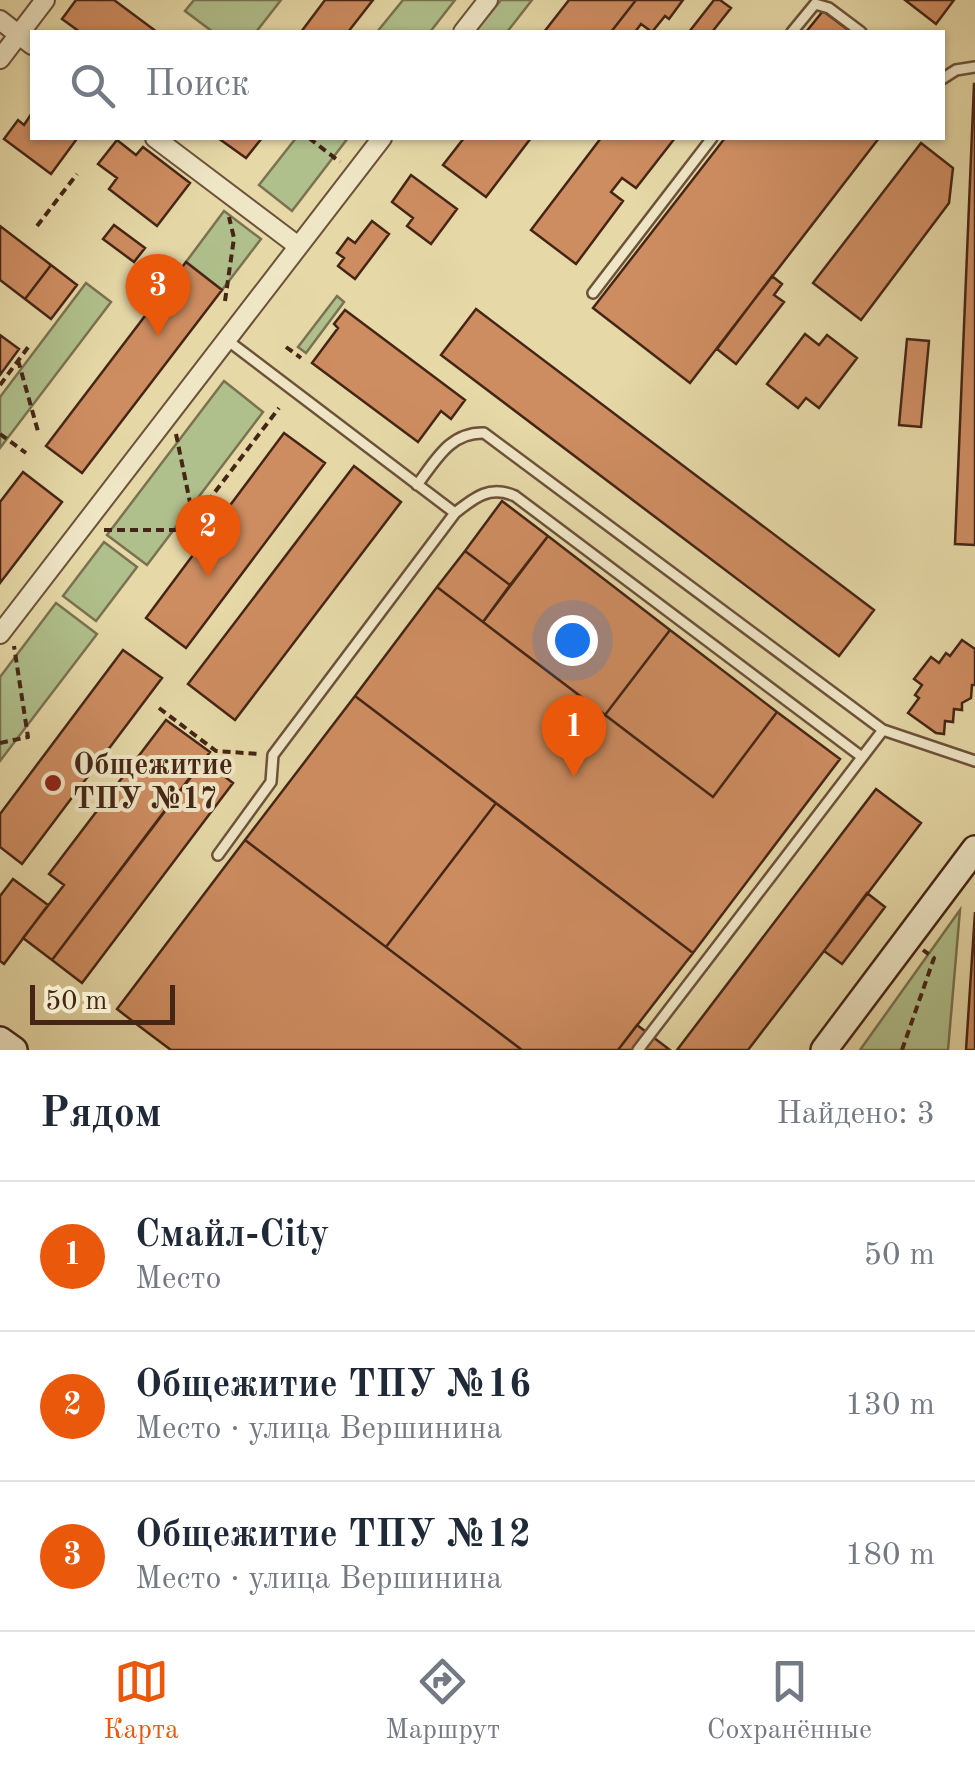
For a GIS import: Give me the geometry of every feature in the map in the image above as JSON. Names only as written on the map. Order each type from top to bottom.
[{"type":"street","points":[[31,30],[45,0]]},
{"type":"street","points":[[465,30],[488,0]]},
{"type":"street","points":[[0,20],[26,40],[0,58]]},
{"type":"street","points":[[158,140],[298,246]]},
{"type":"street","points":[[7,638],[380,140]]},
{"type":"street","points":[[824,1050],[975,849]]},
{"type":"street","points":[[0,1040],[14,1050]]},
{"type":"lane","points":[[794,30],[816,4],[829,8],[858,30]]},
{"type":"lane","points":[[945,77],[956,70],[975,67]]},
{"type":"lane","points":[[593,293],[710,140]]},
{"type":"lane","points":[[227,340],[455,513]]},
{"type":"lane","points":[[417,485],[458,437],[484,432],[883,730],[975,761]]},
{"type":"lane","points":[[218,854],[271,782],[273,755],[455,513],[476,496],[490,492],[503,491],[515,496],[862,757]]},
{"type":"lane","points":[[638,1050],[883,730]]},
{"type":"path","points":[[312,140],[340,162]]},
{"type":"path","points":[[36,226],[77,174]]},
{"type":"path","points":[[222,188],[234,238],[225,302]]},
{"type":"path","points":[[0,385],[29,346]]},
{"type":"path","points":[[286,346],[302,358]]},
{"type":"path","points":[[18,360],[39,435]]},
{"type":"path","points":[[99,530],[186,530],[279,408]]},
{"type":"path","points":[[175,429],[194,520]]},
{"type":"path","points":[[0,434],[26,453]]},
{"type":"path","points":[[0,743],[28,737],[7,638]]},
{"type":"path","points":[[159,708],[216,751],[273,755]]},
{"type":"path","points":[[902,1050],[934,958],[922,950]]},
{"type":"green space","points":[[194,0],[281,0],[258,30],[210,30],[185,11]]},
{"type":"green space","points":[[403,0],[455,0],[432,30],[379,30]]},
{"type":"green space","points":[[501,0],[532,0],[509,30],[477,30]]},
{"type":"green space","points":[[294,140],[346,140],[292,211],[259,185]]},
{"type":"green space","points":[[224,211],[261,239],[222,290],[186,262]]},
{"type":"green space","points":[[86,283],[111,302],[0,448],[0,397]]},
{"type":"green space","points":[[337,296],[344,302],[306,353],[298,347]]},
{"type":"green space","points":[[224,381],[263,412],[147,565],[107,535]]},
{"type":"green space","points":[[104,542],[137,567],[96,621],[63,596]]},
{"type":"green space","points":[[56,603],[97,634],[0,761],[0,677]]},
{"type":"green space","points":[[960,910],[948,1050],[860,1050]]},
{"type":"building","points":[[76,0],[114,0],[154,30],[77,30],[62,19]]},
{"type":"building","points":[[325,0],[373,0],[350,30],[302,30]]},
{"type":"building","points":[[569,0],[636,0],[613,30],[546,30]]},
{"type":"building","points":[[636,0],[683,0],[669,19],[665,16],[654,30],[641,24],[636,30],[613,30]]},
{"type":"building","points":[[714,0],[731,8],[714,30],[691,30]]},
{"type":"building","points":[[905,0],[954,0],[936,24]]},
{"type":"building","points":[[823,11],[848,30],[808,30]]},
{"type":"building","points":[[975,84],[975,545],[955,544]]},
{"type":"building","points":[[30,116],[30,140],[76,140],[51,174],[4,139],[18,120],[24,125]]},
{"type":"building","points":[[117,140],[136,155],[143,147],[190,183],[157,226],[109,189],[117,178],[98,164]]},
{"type":"building","points":[[221,140],[260,140],[246,158]]},
{"type":"building","points":[[462,140],[529,140],[486,197],[443,165]]},
{"type":"building","points":[[599,140],[673,140],[636,188],[622,178],[611,192],[623,201],[576,264],[531,230]]},
{"type":"building","points":[[723,140],[877,140],[690,383],[593,308]]},
{"type":"building","points":[[921,143],[953,168],[949,203],[861,320],[813,283]]},
{"type":"building","points":[[411,175],[457,209],[431,244],[407,226],[413,218],[392,202]]},
{"type":"building","points":[[372,221],[389,234],[355,279],[338,266],[344,258],[337,253],[348,238],[355,243]]},
{"type":"building","points":[[114,225],[145,248],[134,262],[103,239]]},
{"type":"building","points":[[0,226],[51,265],[25,299],[0,280]]},
{"type":"building","points":[[186,262],[222,290],[82,473],[46,446]]},
{"type":"building","points":[[51,265],[77,285],[51,319],[25,299]]},
{"type":"building","points":[[772,276],[782,284],[774,295],[784,302],[736,364],[717,349]]},
{"type":"building","points":[[476,309],[874,610],[839,656],[441,355]]},
{"type":"building","points":[[345,310],[465,400],[451,419],[441,411],[418,442],[312,363],[338,328],[334,324]]},
{"type":"building","points":[[805,334],[819,345],[827,335],[857,358],[819,408],[806,398],[798,408],[767,384]]},
{"type":"building","points":[[0,335],[19,349],[0,375]]},
{"type":"building","points":[[907,339],[929,341],[921,427],[899,425]]},
{"type":"building","points":[[284,433],[325,463],[186,648],[146,618]]},
{"type":"building","points":[[354,466],[401,502],[235,720],[188,684]]},
{"type":"building","points":[[23,472],[62,502],[0,583],[0,502]]},
{"type":"building","points":[[502,501],[548,536],[510,585],[465,551]]},
{"type":"building","points":[[548,536],[670,630],[605,715],[483,622]]},
{"type":"building","points":[[465,551],[510,585],[483,622],[437,587]]},
{"type":"building","points":[[437,587],[713,797],[777,712],[840,759],[693,953],[355,696]]},
{"type":"building","points":[[670,630],[777,712],[713,797],[605,715]]},
{"type":"building","points":[[962,640],[975,649],[975,685],[971,698],[962,703],[962,710],[954,709],[953,722],[945,721],[944,734],[936,733],[908,713],[919,698],[915,695],[922,685],[914,679],[931,657],[939,663]]},
{"type":"building","name":"Общежитие ТПУ №17","points":[[123,650],[162,678],[22,864],[0,847],[0,814]]},
{"type":"building","points":[[355,696],[496,803],[386,947],[245,840]]},
{"type":"building","points":[[166,720],[210,752],[52,960],[23,938],[64,885],[49,874]]},
{"type":"building","points":[[203,760],[233,783],[82,983],[52,960]]},
{"type":"building","points":[[876,789],[921,823],[824,951],[748,1050],[677,1050]]},
{"type":"building","points":[[496,803],[693,953],[618,1050],[522,1050],[386,947]]},
{"type":"building","points":[[245,840],[522,1050],[171,1050],[135,1023],[117,1009]]},
{"type":"building","points":[[13,879],[48,905],[4,964],[0,961],[0,896]]},
{"type":"building","points":[[867,893],[885,907],[842,964],[824,951]]},
{"type":"building","points":[[975,912],[975,1050],[966,1050]]},
{"type":"building","points":[[637,1025],[670,1050],[618,1050]]},
{"type":"place","name":"Общежитие ТПУ №12","points":[[158,336]]},
{"type":"place","name":"Общежитие ТПУ №16","points":[[208,577]]},
{"type":"place","name":"Смайл-City","points":[[574,777]]},
{"type":"place","name":"Общежитие ТПУ №17","points":[[53,783]]}]
